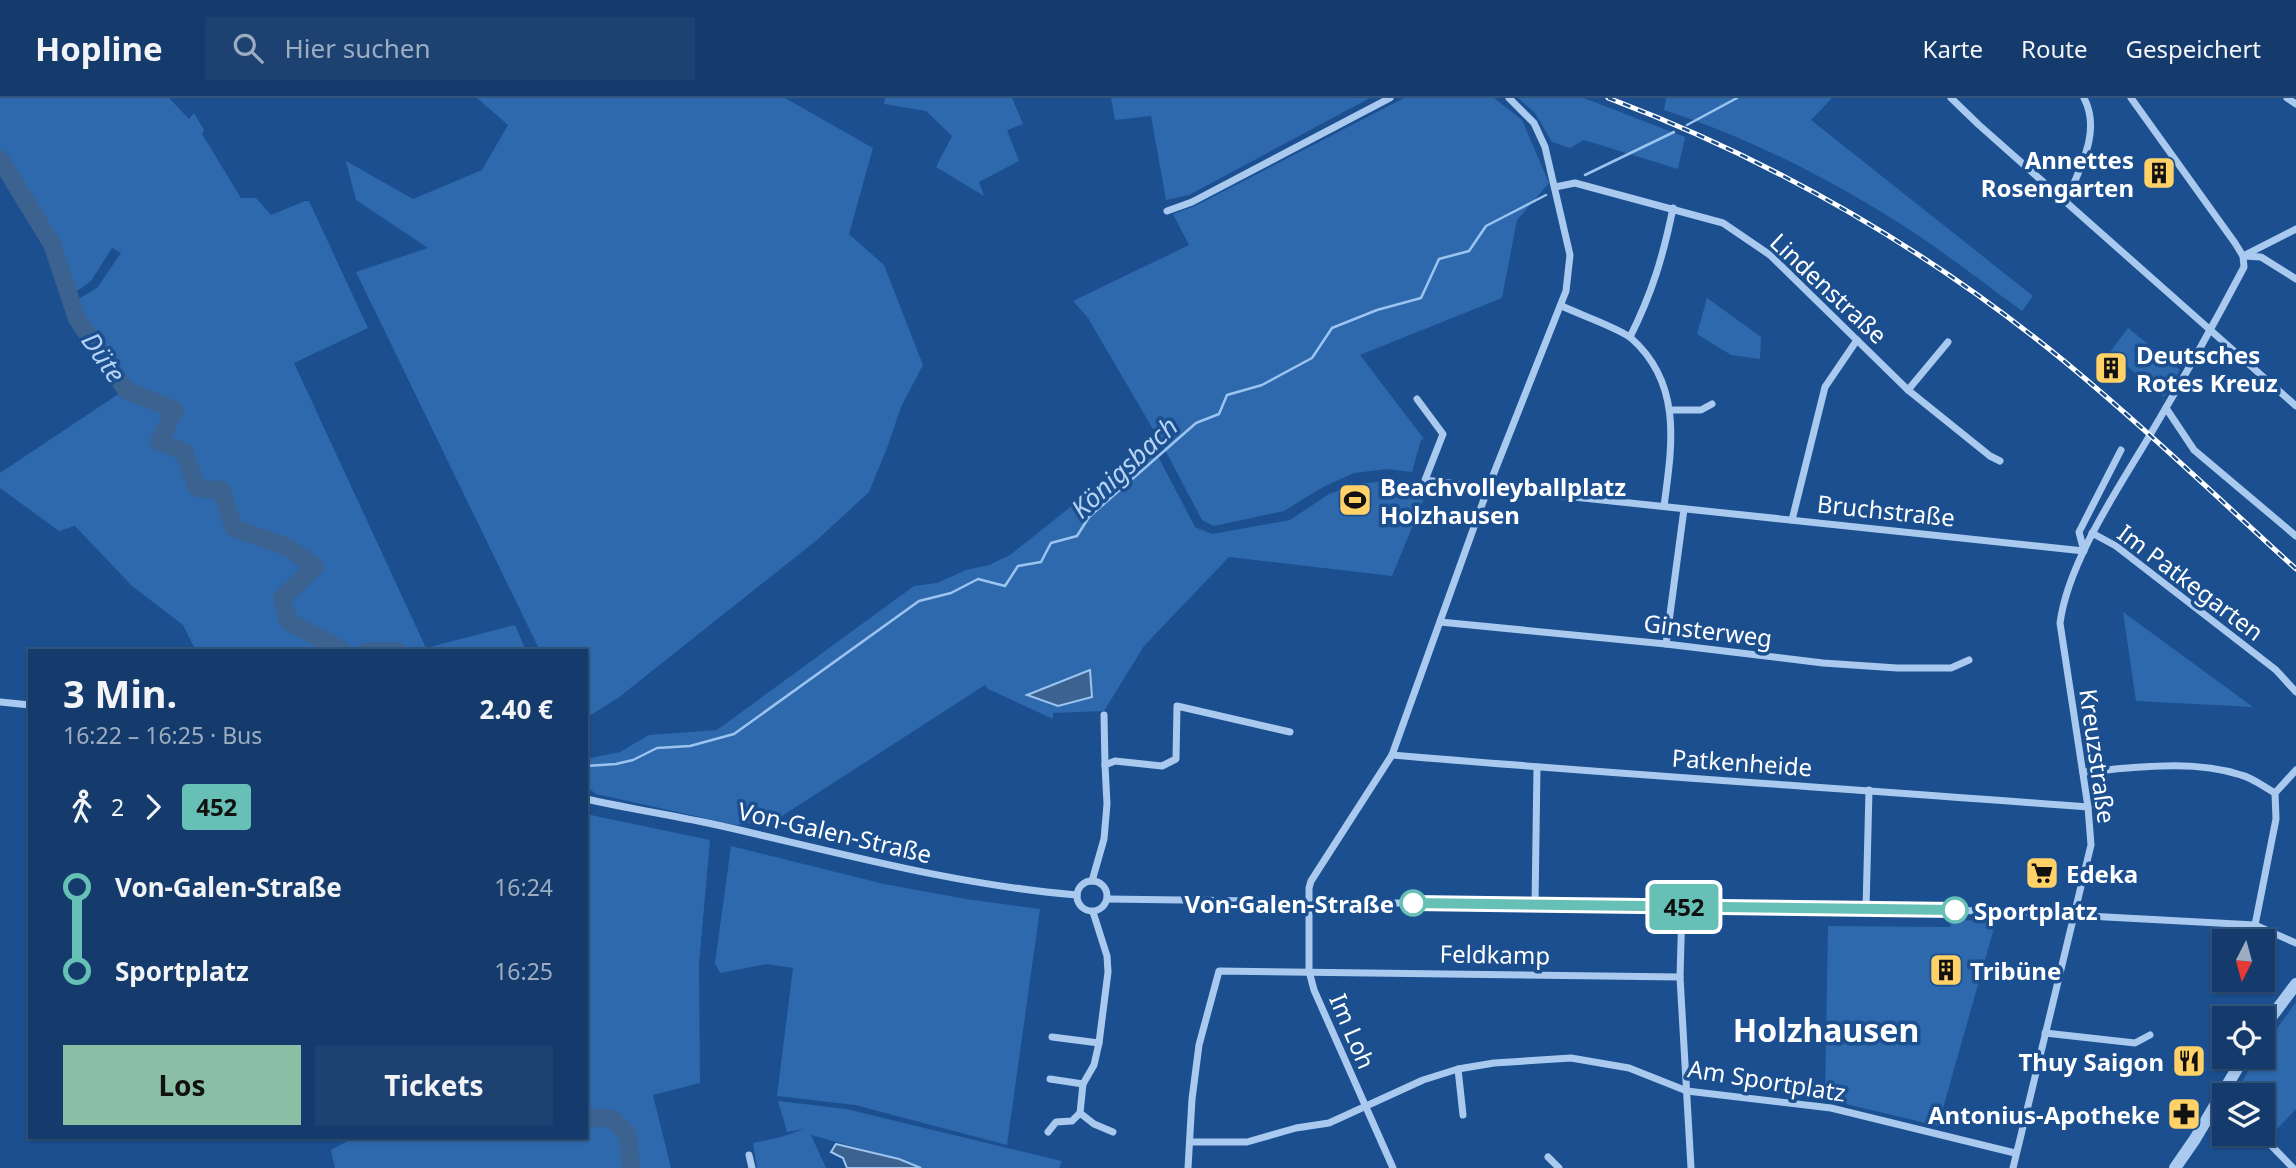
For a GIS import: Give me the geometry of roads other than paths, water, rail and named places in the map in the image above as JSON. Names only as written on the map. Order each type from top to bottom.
[{"type":"street","points":[[1167,211],[1192,202],[1390,98]]},
{"type":"street","name":"Im Loh","points":[[1393,1168],[1314,990],[1309,971],[1311,881],[1392,755],[1488,488],[1566,291],[1570,255],[1545,147],[1534,123],[1509,98]]},
{"type":"street","points":[[1951,98],[2296,406]]},
{"type":"street","points":[[2066,202],[2092,129],[2090,108],[2084,98]]},
{"type":"street","points":[[2131,98],[2243,256]]},
{"type":"street","points":[[2287,98],[2296,104]]},
{"type":"street","name":"Lindenstraße","points":[[1555,187],[1575,183],[1723,223],[1770,255],[1908,390],[1990,456],[2000,461]]},
{"type":"street","points":[[1630,337],[1648,301],[1663,255],[1673,208]]},
{"type":"street","points":[[2243,256],[2296,229]]},
{"type":"street","points":[[2243,256],[2261,257],[2296,279]]},
{"type":"street","name":"Kreuzstraße","points":[[2013,1168],[2091,845],[2088,807],[2060,623],[2062,607],[2092,533],[2210,331],[2244,267],[2243,256]]},
{"type":"street","points":[[1562,306],[1630,337],[1656,367],[1671,410],[1672,446],[1664,506]]},
{"type":"street","points":[[1792,520],[1825,387],[1857,340]]},
{"type":"street","points":[[1908,390],[1948,342]]},
{"type":"street","name":"Bruchstraße","points":[[1417,399],[1443,433],[1425,480],[2084,551]]},
{"type":"street","points":[[1671,410],[1701,410],[1712,404]]},
{"type":"street","points":[[2166,408],[2194,450],[2296,536]]},
{"type":"street","points":[[2084,551],[2079,532],[2121,450]]},
{"type":"street","points":[[1667,644],[1684,509]]},
{"type":"street","name":"Im Patkegarten","points":[[2092,533],[2116,546],[2276,670],[2296,692]]},
{"type":"street","name":"Ginsterweg","points":[[1440,622],[1667,644],[1824,663],[1897,668],[1951,668],[1969,660]]},
{"type":"street","points":[[0,702],[28,705]]},
{"type":"street","points":[[1105,765],[1115,761],[1162,766],[1176,759],[1177,706],[1290,732]]},
{"type":"street","points":[[1092,881],[1104,839],[1107,804],[1104,715]]},
{"type":"street","name":"Patkenheide","points":[[1392,755],[2088,807]]},
{"type":"street","points":[[2083,772],[2167,766],[2205,768],[2244,776],[2275,793]]},
{"type":"street","points":[[1535,905],[1538,767]]},
{"type":"street","points":[[2255,925],[2276,819],[2275,793],[2296,770]]},
{"type":"street","points":[[1866,909],[1868,790]]},
{"type":"street","name":"Von-Galen-Straße","points":[[588,799],[720,826],[900,869],[1040,892],[1077,895]]},
{"type":"street","points":[[1092,881],[1101,883],[1107,890],[1108,899],[1105,905],[1093,912],[1079,905],[1077,895],[1079,888],[1092,881]]},
{"type":"street","points":[[1108,899],[2075,914],[2255,925],[2296,943]]},
{"type":"street","points":[[1682,907],[1680,977],[1691,1168]]},
{"type":"street","points":[[1048,1132],[1056,1122],[1072,1121],[1080,1113],[1083,1084],[1094,1065],[1099,1043],[1108,972],[1107,956],[1093,912]]},
{"type":"street","name":"Feldkamp","points":[[1190,1142],[1199,1045],[1220,971],[1680,977]]},
{"type":"street","points":[[2275,1012],[2296,984]]},
{"type":"street","points":[[2045,1033],[2136,1043],[2150,1035]]},
{"type":"street","points":[[1052,1037],[1099,1043]]},
{"type":"street","name":"Am Sportplatz","points":[[1190,1142],[1247,1142],[1296,1128],[1329,1123],[1423,1080],[1458,1069],[1494,1063],[1571,1058],[1629,1068],[1687,1091],[1831,1108],[2015,1153]]},
{"type":"street","points":[[1458,1069],[1463,1115]]},
{"type":"street","points":[[1050,1079],[1083,1084]]},
{"type":"street","points":[[2175,1168],[2212,1112]]},
{"type":"street","points":[[1080,1113],[1094,1124],[1113,1132]]},
{"type":"street","points":[[1188,1168],[1190,1142]]},
{"type":"street","points":[[2272,1146],[2293,1168]]},
{"type":"street","points":[[749,1155],[752,1168]]},
{"type":"street","points":[[1548,1157],[1559,1168]]},
{"type":"waterway","name":"Königsbach","points":[[1687,125],[1737,98]]},
{"type":"waterway","name":"Königsbach","points":[[1585,175],[1674,132]]},
{"type":"waterway","name":"Düte","points":[[0,159],[52,244],[77,319],[126,390],[175,410],[159,441],[184,452],[197,488],[221,490],[234,528],[287,547],[315,567],[282,598],[288,621],[339,649]]},
{"type":"waterway","name":"Königsbach","points":[[588,766],[616,764],[633,760],[657,748],[690,746],[734,734],[919,601],[951,593],[978,579],[1005,586],[1018,566],[1041,562],[1051,543],[1077,536],[1089,517],[1196,423],[1219,414],[1227,395],[1262,385],[1312,358],[1332,328],[1377,310],[1421,298],[1439,259],[1469,251],[1486,226],[1546,195]]},
{"type":"waterway","name":"Düte","points":[[588,1117],[613,1119],[628,1135],[631,1168]]},
{"type":"railway","points":[[1608,98],[1730,150],[1789,179],[1847,211],[1959,282],[2012,320],[2094,386],[2296,569]]},
{"type":"place","name":"Annettes Rosengarten","points":[[2159,173]]},
{"type":"place","name":"Deutsches Rotes Kreuz","points":[[2111,368]]},
{"type":"place","name":"Beachvolleyballplatz Holzhausen","points":[[1355,500]]},
{"type":"place","name":"Edeka","points":[[2042,873]]},
{"type":"place","name":"Von-Galen-Straße","points":[[1413,903]]},
{"type":"place","name":"Sportplatz","points":[[1955,910]]},
{"type":"place","name":"Tribüne","points":[[1946,970]]},
{"type":"place","name":"Thuy Saigon","points":[[2189,1061]]},
{"type":"place","name":"Antonius-Apotheke","points":[[2184,1114]]},
{"type":"district","name":"Holzhausen","points":[[1826,1029]]}]
